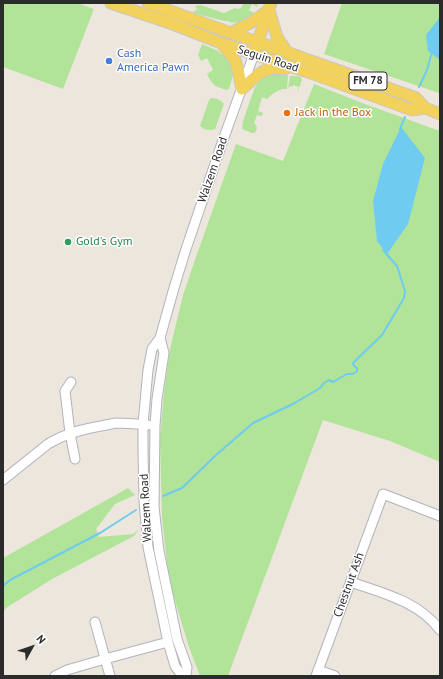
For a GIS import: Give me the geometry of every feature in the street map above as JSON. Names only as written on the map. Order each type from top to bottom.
[{"type":"main road","name":"Seguin Road","points":[[112,3],[412,110],[425,108]]},
{"type":"main road","points":[[123,3],[135,11]]},
{"type":"main road","name":"Seguin Road","points":[[148,3],[416,98],[425,108],[440,114]]},
{"type":"main road","points":[[231,33],[252,22],[270,6],[277,37],[286,52]]},
{"type":"main road","name":"Walzem Road","points":[[254,54],[270,6]]},
{"type":"main road","points":[[222,43],[235,60],[242,89],[260,73],[267,70],[273,68],[295,68]]},
{"type":"street","name":"Walzem Road","points":[[182,676],[175,666],[168,642],[148,547],[144,502],[143,424],[148,370],[152,349],[160,338],[185,252],[254,54]]},
{"type":"street","name":"Walzem Road","points":[[160,338],[164,353],[157,399],[155,425],[154,508],[159,551],[177,639],[187,667],[186,676]]},
{"type":"street","points":[[71,382],[65,390],[70,433],[75,459]]},
{"type":"street","points":[[3,480],[48,444],[70,433],[115,423],[155,425]]},
{"type":"street","name":"Chestnut Ash","points":[[317,673],[383,494],[440,516]]},
{"type":"street","points":[[351,582],[409,604],[424,613],[440,630]]},
{"type":"street","points":[[95,622],[110,676]]},
{"type":"street","points":[[55,676],[67,670],[105,658],[168,642]]},
{"type":"street","points":[[317,673],[335,676]]},
{"type":"green space","points":[[3,3],[77,3],[94,9],[63,89],[3,67]]},
{"type":"green space","points":[[247,3],[258,3],[257,7],[252,4],[249,10],[254,13],[240,22],[233,23],[224,21],[194,13],[193,11],[196,11],[196,9],[200,10],[195,6],[201,5],[224,13],[235,8],[241,8],[242,5]]},
{"type":"green space","points":[[342,3],[440,3],[439,93],[324,54]]},
{"type":"green space","points":[[202,44],[229,58],[234,72],[229,89],[227,90],[217,86],[211,81],[207,74],[213,70],[207,58],[201,61],[198,55]]},
{"type":"green space","points":[[270,73],[283,73],[288,75],[287,89],[278,90],[267,99],[262,97],[258,111],[263,114],[261,116],[257,115],[254,123],[257,128],[255,133],[252,133],[242,129],[243,121],[255,87],[262,78]]},
{"type":"green space","points":[[290,76],[301,77],[302,80],[298,91],[299,87],[293,85],[293,87],[290,86],[288,89]]},
{"type":"green space","points":[[314,84],[440,131],[440,462],[390,441],[323,420],[228,676],[200,676],[189,647],[169,581],[162,518],[160,439],[164,392],[170,349],[183,295],[236,144],[283,161]]},
{"type":"green space","points":[[211,98],[215,98],[224,104],[215,129],[209,130],[200,126]]},
{"type":"green space","points":[[128,488],[135,495],[115,504],[96,529],[99,537],[133,534],[139,529],[134,536],[52,579],[6,608],[3,612],[3,558]]},
{"type":"water","points":[[440,17],[440,60],[428,51],[426,35]]},
{"type":"water","points":[[401,127],[425,158],[408,224],[387,254],[377,241],[373,201],[383,164]]},
{"type":"waterway","points":[[419,87],[427,70],[432,52]]},
{"type":"waterway","points":[[400,129],[405,117]]},
{"type":"waterway","points":[[163,496],[182,488],[216,455],[253,423],[293,404],[320,388],[329,380],[333,382],[347,374],[353,374],[357,371],[357,368],[353,363],[382,335],[404,298],[405,291],[397,266],[383,250],[384,249]]},
{"type":"waterway","points":[[3,586],[10,580],[100,533],[136,510]]},
{"type":"place","name":"Cash America Pawn","points":[[109,61]]},
{"type":"place","name":"Jack in the Box","points":[[287,113]]},
{"type":"place","name":"Gold's Gym","points":[[68,242]]}]
